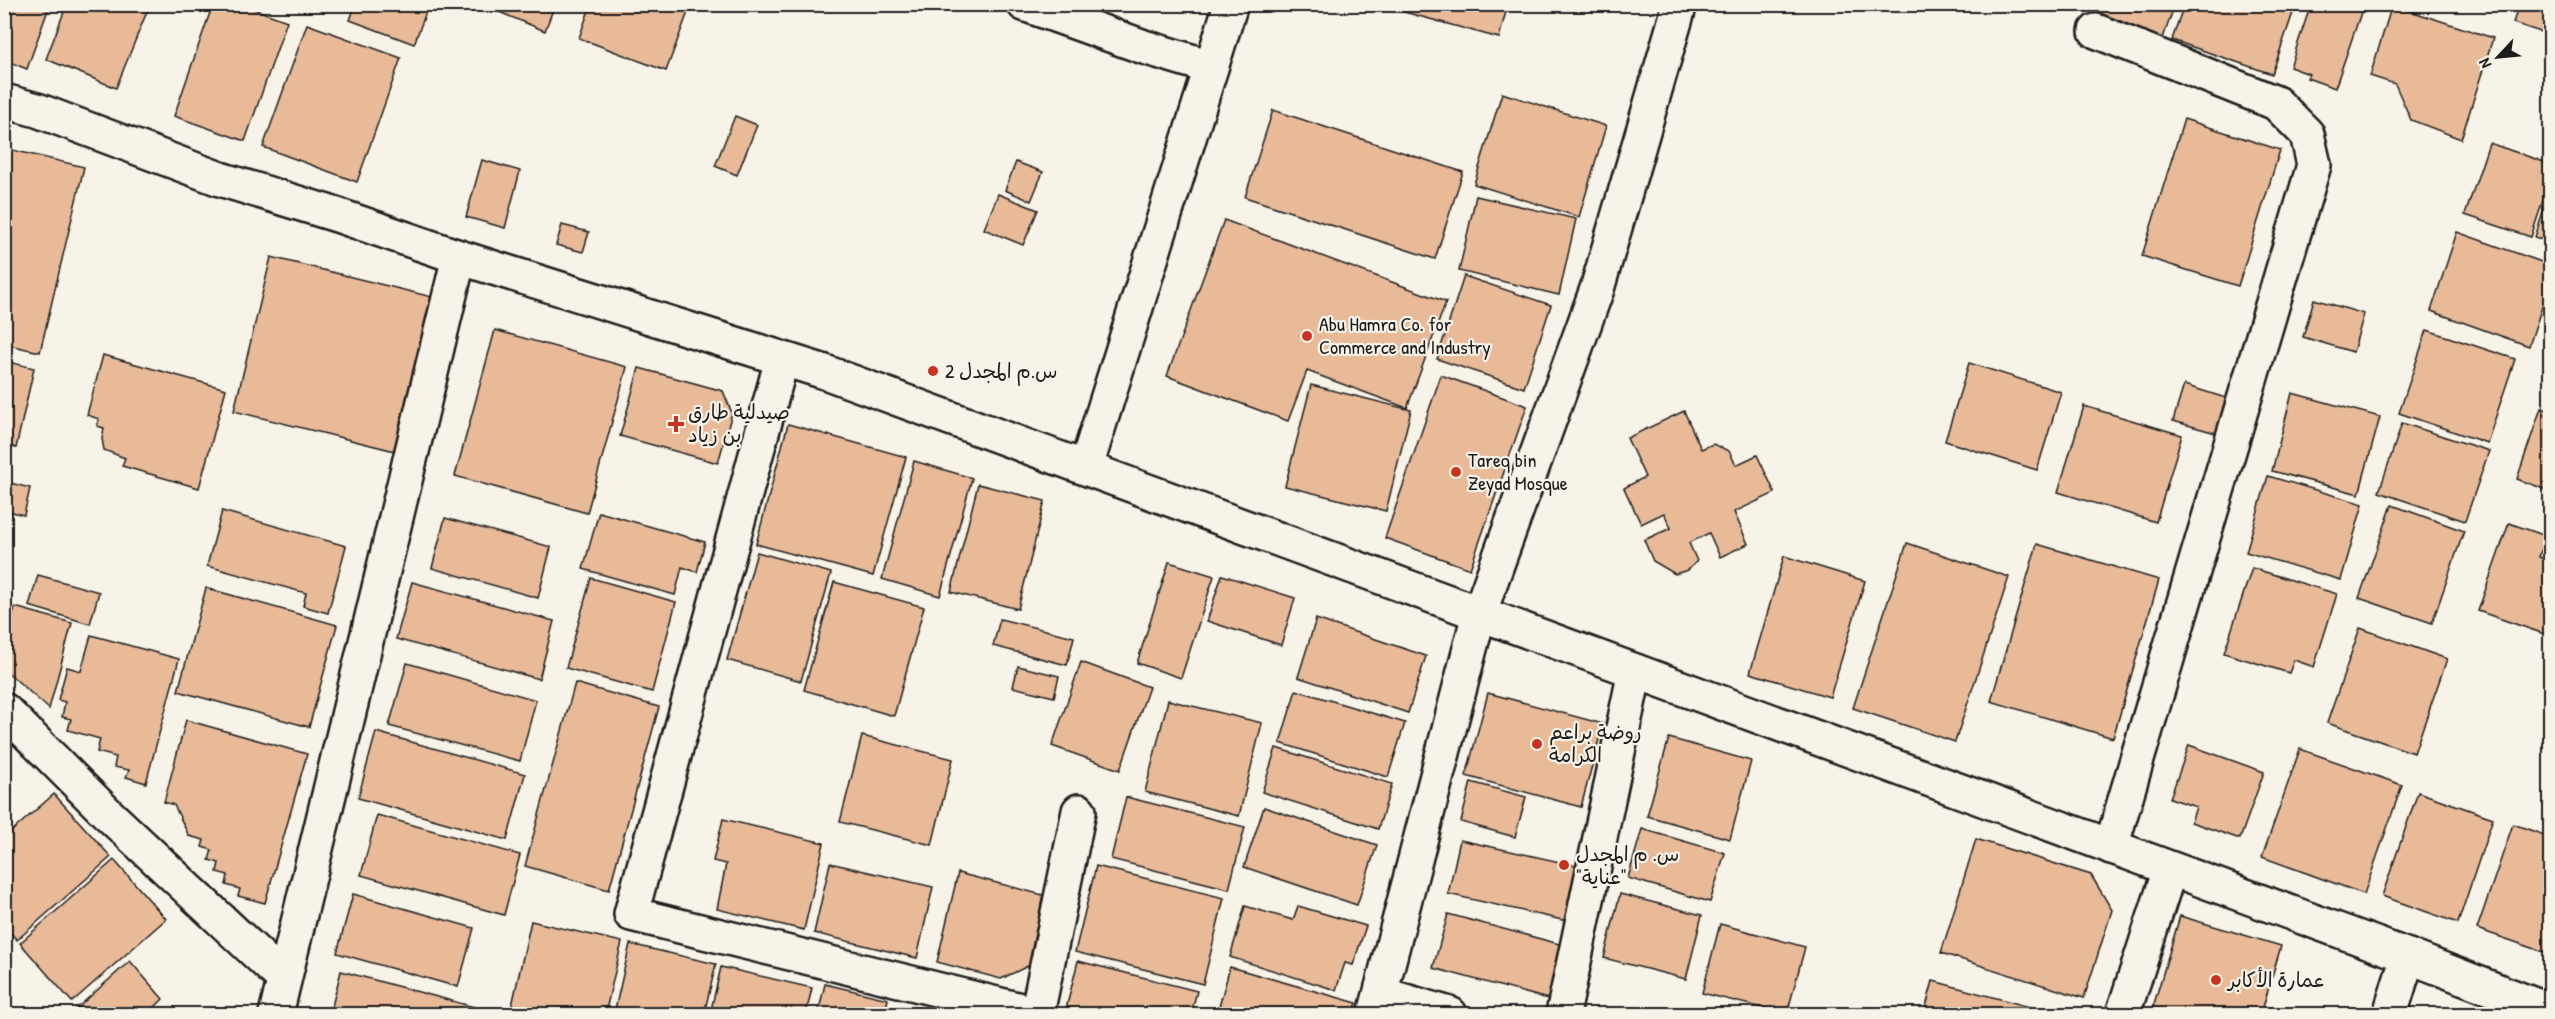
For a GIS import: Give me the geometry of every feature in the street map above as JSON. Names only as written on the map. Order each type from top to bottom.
[{"type":"street","points":[[1024,4],[1144,47],[1211,67]]},
{"type":"street","points":[[1086,467],[1231,4]]},
{"type":"street","points":[[1450,1014],[1378,1004],[1479,614],[1597,289],[1680,4]]},
{"type":"street","points":[[2096,31],[2276,103],[2307,134],[2314,165],[2111,847]]},
{"type":"street","points":[[4,101],[38,110],[220,179],[782,359],[1086,467],[2408,956],[2550,1011]]},
{"type":"street","points":[[276,1014],[459,257]]},
{"type":"street","points":[[782,359],[631,914],[1037,1014],[1079,811]]},
{"type":"street","points":[[1563,1014],[1635,671]]},
{"type":"street","points":[[4,710],[108,814],[284,979]]},
{"type":"street","points":[[2123,1014],[2170,869]]},
{"type":"street","points":[[2390,1014],[2408,956]]},
{"type":"building","points":[[4,4],[50,4],[27,69],[4,60]]},
{"type":"building","points":[[67,4],[150,4],[116,88],[46,59]]},
{"type":"building","points":[[213,4],[240,4],[287,21],[245,141],[174,116]]},
{"type":"building","points":[[306,4],[322,4],[320,10]]},
{"type":"building","points":[[356,4],[429,4],[414,44],[350,20]]},
{"type":"building","points":[[480,4],[555,4],[545,31]]},
{"type":"building","points":[[584,4],[691,4],[666,71],[579,38],[590,7]]},
{"type":"building","points":[[1181,4],[1198,4],[1196,10]]},
{"type":"building","points":[[1375,4],[1508,4],[1499,38]]},
{"type":"building","points":[[2101,4],[2175,4],[2162,41],[2097,18]]},
{"type":"building","points":[[2184,4],[2296,4],[2272,74],[2172,40]]},
{"type":"building","points":[[2311,4],[2364,4],[2335,88],[2307,78],[2309,74],[2290,67]]},
{"type":"building","points":[[2519,4],[2550,4],[2550,35],[2513,23]]},
{"type":"building","points":[[2392,5],[2493,38],[2461,139],[2411,120],[2395,84],[2370,76]]},
{"type":"building","points":[[307,24],[401,58],[357,182],[263,147]]},
{"type":"building","points":[[1502,93],[1606,126],[1579,217],[1474,184]]},
{"type":"building","points":[[1273,110],[1463,172],[1435,259],[1245,197]]},
{"type":"building","points":[[735,116],[757,125],[737,175],[715,166]]},
{"type":"building","points":[[2184,119],[2280,150],[2238,286],[2142,256]]},
{"type":"building","points":[[2489,143],[2550,164],[2550,179],[2531,237],[2465,215]]},
{"type":"building","points":[[4,148],[84,167],[40,352],[4,344]]},
{"type":"building","points":[[482,160],[520,171],[505,228],[466,217]]},
{"type":"building","points":[[1016,162],[1043,172],[1031,201],[1005,190]]},
{"type":"building","points":[[2550,191],[2550,243],[2535,237]]},
{"type":"building","points":[[998,194],[1038,210],[1023,245],[984,229]]},
{"type":"building","points":[[1476,196],[1576,219],[1559,295],[1459,271]]},
{"type":"building","name":"Abu Hamra Co. for Commerce and Industry","points":[[1224,220],[1446,302],[1407,408],[1307,371],[1288,421],[1167,376]]},
{"type":"building","points":[[562,225],[589,232],[583,252],[556,245]]},
{"type":"building","points":[[2457,232],[2550,265],[2550,282],[2529,346],[2431,311]]},
{"type":"building","points":[[271,257],[432,297],[395,451],[234,411]]},
{"type":"building","points":[[1464,276],[1551,305],[1524,388],[1437,359]]},
{"type":"building","points":[[2314,299],[2364,314],[2353,352],[2303,337]]},
{"type":"building","points":[[495,330],[627,367],[587,513],[455,476]]},
{"type":"building","points":[[2427,330],[2515,359],[2487,443],[2399,413]]},
{"type":"building","points":[[103,355],[226,389],[199,488],[122,466],[125,458],[104,450],[102,439],[104,428],[97,426],[99,419],[87,415]]},
{"type":"building","points":[[4,361],[34,368],[16,448],[4,445]]},
{"type":"building","points":[[1969,363],[2061,392],[2037,470],[1945,441]]},
{"type":"building","name":"صيدلية طارق بن زياد","points":[[639,368],[723,391],[732,413],[718,463],[620,436]]},
{"type":"building","name":"Tareq bin Zeyad Mosque","points":[[1441,375],[1527,406],[1470,569],[1385,538]]},
{"type":"building","points":[[1311,385],[1411,410],[1386,511],[1285,486]]},
{"type":"building","points":[[2184,385],[2226,398],[2216,433],[2173,421]]},
{"type":"building","points":[[2292,393],[2380,417],[2359,494],[2272,471]]},
{"type":"building","points":[[2084,406],[2182,435],[2156,522],[2058,492]]},
{"type":"building","points":[[2541,408],[2550,411],[2550,491],[2517,479]]},
{"type":"building","points":[[1684,411],[1701,449],[1713,444],[1729,451],[1736,465],[1757,455],[1775,493],[1734,512],[1748,544],[1720,557],[1709,533],[1689,543],[1697,561],[1688,570],[1675,574],[1653,561],[1644,540],[1671,528],[1664,513],[1641,524],[1624,488],[1645,477],[1627,438]]},
{"type":"building","points":[[2402,423],[2489,451],[2465,521],[2379,492]]},
{"type":"building","points":[[788,424],[906,457],[873,576],[756,544]]},
{"type":"building","points":[[914,461],[972,478],[940,596],[882,579]]},
{"type":"building","points":[[4,475],[11,476],[10,483],[30,488],[24,515],[4,510]]},
{"type":"building","points":[[2268,476],[2363,504],[2341,580],[2246,552]]},
{"type":"building","points":[[978,484],[1045,501],[1018,609],[951,592]]},
{"type":"building","points":[[2392,505],[2464,531],[2432,623],[2359,598]]},
{"type":"building","points":[[222,511],[346,546],[328,613],[303,606],[306,593],[207,566]]},
{"type":"building","points":[[599,512],[705,542],[697,572],[682,567],[675,595],[583,569]]},
{"type":"building","points":[[445,518],[551,547],[538,598],[432,568]]},
{"type":"building","points":[[2509,523],[2546,536],[2539,557],[2550,561],[2550,636],[2478,611]]},
{"type":"building","points":[[1907,543],[2009,577],[1955,742],[1853,708]]},
{"type":"building","points":[[2037,544],[2159,580],[2113,738],[1991,701]]},
{"type":"building","points":[[757,552],[831,573],[801,681],[727,660]]},
{"type":"building","points":[[1784,556],[1865,581],[1830,697],[1750,673]]},
{"type":"building","points":[[1169,562],[1214,576],[1181,678],[1137,663]]},
{"type":"building","points":[[2252,568],[2337,594],[2314,667],[2294,660],[2289,673],[2224,653]]},
{"type":"building","points":[[38,575],[99,592],[90,624],[29,606]]},
{"type":"building","points":[[1222,575],[1295,598],[1281,645],[1207,621]]},
{"type":"building","points":[[591,578],[676,602],[652,692],[566,668]]},
{"type":"building","points":[[412,582],[554,621],[539,679],[396,639]]},
{"type":"building","points":[[834,582],[924,607],[894,716],[804,690]]},
{"type":"building","points":[[206,588],[337,625],[309,727],[178,691]]},
{"type":"building","points":[[15,607],[72,623],[49,709],[4,669],[4,644]]},
{"type":"building","points":[[1000,619],[1074,637],[1067,665],[993,646]]},
{"type":"building","points":[[1316,619],[1426,656],[1408,713],[1298,677]]},
{"type":"building","points":[[2360,628],[2447,659],[2414,753],[2327,723]]},
{"type":"building","points":[[91,635],[179,659],[146,783],[126,777],[129,770],[114,767],[116,757],[97,752],[100,739],[68,730],[71,719],[62,717],[65,702],[58,700],[67,667],[81,671]]},
{"type":"building","points":[[1081,662],[1149,687],[1120,770],[1052,746]]},
{"type":"building","points":[[407,663],[536,700],[520,761],[389,726]]},
{"type":"building","points":[[1018,666],[1059,676],[1054,697],[1013,687]]},
{"type":"building","points":[[575,683],[659,707],[609,890],[525,866]]},
{"type":"building","points":[[1296,690],[1405,723],[1388,777],[1280,743]]},
{"type":"building","points":[[1488,693],[1603,724],[1581,807],[1466,776]]},
{"type":"building","points":[[1168,700],[1262,723],[1239,816],[1145,792]]},
{"type":"building","points":[[186,720],[307,754],[265,903],[238,896],[240,889],[226,885],[228,875],[217,872],[219,863],[209,860],[212,850],[202,847],[204,840],[189,836],[174,805],[164,802]]},
{"type":"building","points":[[376,732],[525,774],[507,840],[358,798]]},
{"type":"building","points":[[862,736],[953,759],[932,845],[840,822]]},
{"type":"building","points":[[1669,738],[1751,761],[1730,839],[1647,816]]},
{"type":"building","points":[[2189,745],[2264,772],[2240,839],[2191,822],[2196,807],[2170,798]]},
{"type":"building","points":[[1276,748],[1392,784],[1378,829],[1262,792]]},
{"type":"building","points":[[2300,749],[2402,785],[2364,894],[2262,857]]},
{"type":"building","points":[[1471,782],[1526,797],[1515,837],[1461,822]]},
{"type":"building","points":[[2418,792],[2493,818],[2458,923],[2382,896]]},
{"type":"building","points":[[54,794],[111,857],[17,940],[4,926],[4,838]]},
{"type":"building","points":[[1126,797],[1245,827],[1229,889],[1111,859]]},
{"type":"building","points":[[1264,807],[1377,845],[1357,905],[1244,867]]},
{"type":"building","points":[[377,815],[520,855],[504,915],[361,875]]},
{"type":"building","points":[[723,819],[824,843],[804,930],[717,909],[726,864],[713,861]]},
{"type":"building","points":[[2513,824],[2550,837],[2550,954],[2477,929]]},
{"type":"building","points":[[1642,829],[1725,853],[1710,902],[1628,878]]},
{"type":"building","points":[[1976,839],[2091,875],[2112,910],[2084,998],[1941,953]]},
{"type":"building","points":[[1460,840],[1578,866],[1567,921],[1448,894]]},
{"type":"building","points":[[114,860],[166,919],[72,1002],[20,943]]},
{"type":"building","points":[[830,863],[933,887],[917,958],[814,933]]},
{"type":"building","points":[[1096,866],[1224,898],[1203,984],[1075,952]]},
{"type":"building","points":[[958,873],[1043,895],[1030,965],[1001,979],[937,962]]},
{"type":"building","points":[[353,894],[474,928],[458,987],[337,953]]},
{"type":"building","points":[[1620,894],[1702,915],[1686,979],[1604,958]]},
{"type":"building","points":[[1245,906],[1293,920],[1298,906],[1366,926],[1353,965],[1345,963],[1336,990],[1230,957]]},
{"type":"building","points":[[1448,914],[1563,945],[1548,999],[1433,968]]},
{"type":"building","name":"عمارة الأكابر","points":[[2180,916],[2281,946],[2261,1014],[2151,1014]]},
{"type":"building","points":[[531,921],[622,942],[605,1014],[532,1014],[511,1010]]},
{"type":"building","points":[[1720,924],[1805,947],[1787,1014],[1702,993]]},
{"type":"building","points":[[630,944],[716,964],[704,1014],[614,1014]]},
{"type":"building","points":[[130,961],[163,999],[148,1014],[81,1014],[76,1009]]},
{"type":"building","points":[[1078,961],[1197,991],[1191,1014],[1065,1013]]},
{"type":"building","points":[[721,967],[812,988],[806,1014],[710,1014]]},
{"type":"building","points":[[1230,967],[1357,1003],[1353,1014],[1217,1014]]},
{"type":"building","points":[[341,971],[478,1008],[476,1014],[330,1014]]},
{"type":"building","points":[[1933,981],[2056,1014],[1924,1014]]},
{"type":"building","points":[[825,984],[888,999],[885,1014],[818,1014]]},
{"type":"place","name":"Abu Hamra Co. for Commerce and Industry","points":[[1307,336]]},
{"type":"place","name":"س.م المجدل 2","points":[[933,371]]},
{"type":"place","name":"صيدلية طارق بن زياد","points":[[676,424]]},
{"type":"place","name":"Tareq bin Zeyad Mosque","points":[[1456,472]]},
{"type":"place","name":"روضة براعم الكرامة","points":[[1537,744]]},
{"type":"place","name":"س. م المجدل \"عناية\"","points":[[1564,865]]},
{"type":"place","name":"عمارة الأكابر","points":[[2216,980]]}]
